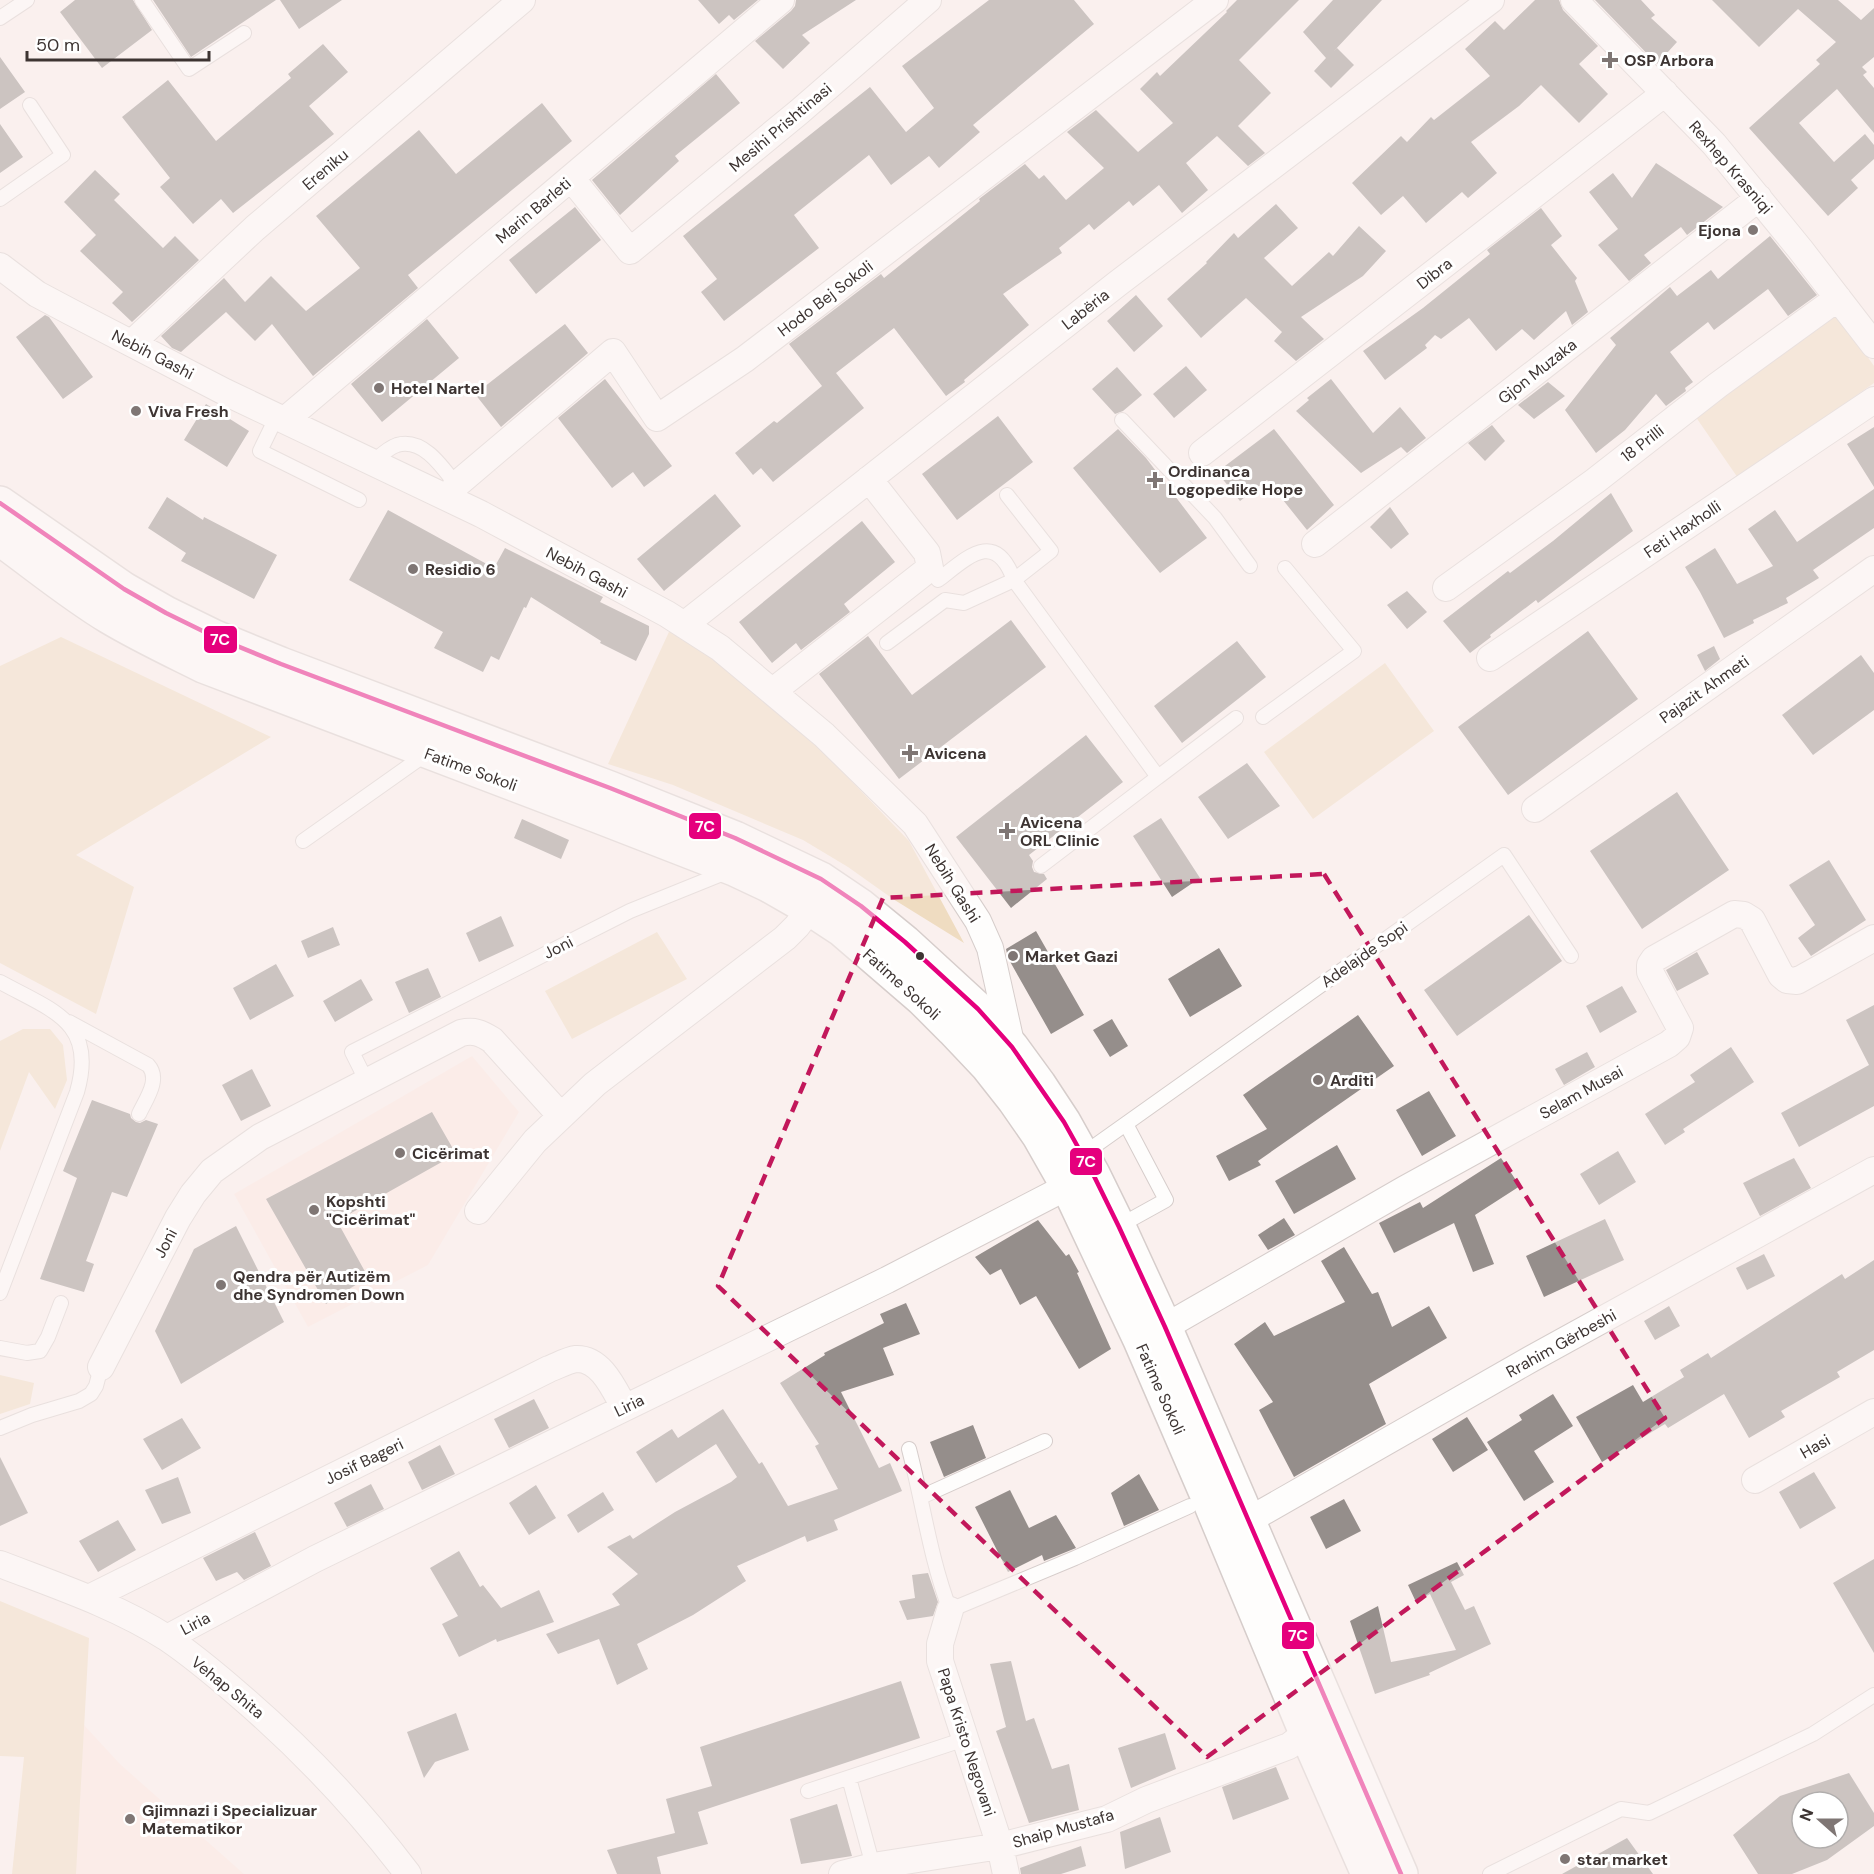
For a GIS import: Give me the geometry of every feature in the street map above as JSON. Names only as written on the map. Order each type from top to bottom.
[{"type":"street","name":"Ereniku","points":[[132,343],[255,228],[522,0]]},
{"type":"street","name":"Marin Barleti","points":[[281,418],[571,178],[781,0]]},
{"type":"street","name":"Mesihi Prishtinasi","points":[[571,178],[630,251],[799,112],[928,0]]},
{"type":"street","name":"Hodo Bej Sokoli","points":[[456,485],[613,352],[657,418],[745,359],[1215,0]]},
{"type":"street","name":"Labëria","points":[[684,625],[1127,277],[1491,0]]},
{"type":"street","name":"Rexhep Krasniqi","points":[[1574,0],[1713,144],[1759,198],[1874,345]]},
{"type":"street","name":"Dibra","points":[[1202,453],[1665,93]]},
{"type":"street","name":"Gjon Muzaka","points":[[1315,544],[1759,198]]},
{"type":"street","name":"Nebih Gashi","points":[[0,266],[37,294],[225,392],[481,514],[684,625],[720,648],[824,735],[915,824],[978,921],[990,948],[1012,1047]]},
{"type":"street","name":"18 Prilli","points":[[1446,588],[1595,481],[1718,385],[1838,298]]},
{"type":"street","name":"Feti Haxholli","points":[[1490,658],[1874,400]]},
{"type":"street","points":[[773,691],[930,568],[927,553],[869,479]]},
{"type":"street","name":"Fatime Sokoli","points":[[0,503],[86,565],[124,589],[215,637],[735,838],[821,879],[872,935],[922,999],[988,1067],[1039,1137],[1081,1172],[1100,1253],[1187,1449],[1368,1874]]},
{"type":"street","name":"Fatime Sokoli","points":[[0,539],[71,592],[154,642],[203,666],[734,869],[768,885],[842,930],[905,942],[978,1009],[1012,1047],[1039,1084],[1081,1172],[1119,1227],[1166,1327],[1401,1874]]},
{"type":"street","name":"Pajazit Ahmeti","points":[[1534,809],[1874,569]]},
{"type":"street","points":[[478,1211],[513,1167],[561,1116],[596,1084],[785,938],[810,909]]},
{"type":"street","name":"Selam Musai","points":[[1166,1327],[1405,1189],[1669,1044],[1677,1036],[1680,1028],[1650,972],[1650,965],[1654,959],[1724,920],[1734,915],[1744,915],[1752,920],[1781,975],[1788,980],[1797,981],[1874,938]]},
{"type":"street","name":"Joni","points":[[101,1367],[178,1218],[193,1194],[212,1171],[260,1137],[461,1034],[471,1031],[492,1040],[561,1116]]},
{"type":"street","name":"Rrahim Gërbeshi","points":[[1249,1520],[1531,1359],[1874,1170]]},
{"type":"street","name":"Liria","points":[[167,1638],[315,1559],[897,1275],[1081,1172]]},
{"type":"street","name":"Josif Bageri","points":[[89,1598],[549,1369],[576,1359],[587,1361],[608,1378],[624,1407]]},
{"type":"street","name":"Hasi","points":[[1755,1480],[1874,1412]]},
{"type":"street","name":"Vehap Shita","points":[[0,1564],[89,1598],[167,1638],[227,1684],[327,1777],[376,1832],[408,1874]]},
{"type":"street","name":"Papa Kristo Negovani","points":[[950,1610],[940,1644],[940,1660],[1000,1846],[1006,1874]]},
{"type":"street","name":"Shaip Mustafa","points":[[842,1874],[873,1866],[1000,1846],[1107,1819],[1146,1800],[1289,1746],[1306,1733]]},
{"type":"lane","points":[[0,18],[27,0]]},
{"type":"lane","points":[[142,0],[189,69],[244,33]]},
{"type":"lane","points":[[0,199],[63,156],[30,105]]},
{"type":"lane","points":[[281,418],[260,451],[359,501]]},
{"type":"lane","points":[[1122,420],[1215,518],[1250,566]]},
{"type":"lane","points":[[373,462],[396,445],[409,443],[421,447],[432,456],[481,514]]},
{"type":"lane","points":[[887,643],[945,600],[964,603],[1014,580],[1051,551],[1007,495]]},
{"type":"lane","points":[[938,580],[979,551],[987,550],[1003,560],[1009,567],[1014,580],[1158,777]]},
{"type":"lane","points":[[1263,717],[1354,651],[1285,568]]},
{"type":"lane","points":[[1041,866],[1236,718]]},
{"type":"lane","points":[[303,841],[427,753]]},
{"type":"lane","name":"Adelajde Sopi","points":[[1081,1172],[1126,1124],[1504,855],[1571,956]]},
{"type":"lane","name":"Joni","points":[[367,1082],[352,1052],[630,911],[734,869]]},
{"type":"lane","points":[[0,982],[148,1065],[153,1070],[154,1082],[139,1114]]},
{"type":"lane","points":[[0,1293],[83,1072],[82,1051],[75,1033],[63,1019]]},
{"type":"lane","points":[[1119,1227],[1166,1200],[1126,1124]]},
{"type":"lane","points":[[0,1348],[27,1353],[39,1351],[48,1337],[60,1303]]},
{"type":"lane","name":"Joni","points":[[0,1428],[32,1415],[79,1401],[91,1394],[96,1386],[101,1367]]},
{"type":"lane","points":[[921,1497],[1045,1441]]},
{"type":"lane","points":[[909,1449],[930,1547],[950,1610],[1075,1558],[1190,1506]]},
{"type":"lane","points":[[1490,1874],[1621,1809],[1649,1813],[1813,1734],[1874,1695]]},
{"type":"lane","points":[[808,1791],[965,1739]]},
{"type":"lane","points":[[849,1778],[873,1866]]},
{"type":"highlighted area","points":[[1324,874],[1665,1418],[1207,1757],[718,1286],[883,898]]},
{"type":"shaded area","points":[[1836,312],[1874,366],[1874,383],[1738,478],[1693,413]]},
{"type":"shaded area","points":[[674,621],[817,745],[909,841],[964,943],[803,840],[673,785],[608,764]]},
{"type":"shaded area","points":[[61,637],[271,737],[76,855],[134,887],[96,1014],[0,963],[0,666]]},
{"type":"shaded area","points":[[1385,663],[1434,731],[1313,819],[1264,752]]},
{"type":"shaded area","points":[[657,932],[687,979],[572,1039],[545,991]]},
{"type":"shaded area","points":[[23,1029],[50,1029],[63,1045],[67,1080],[55,1109],[29,1072],[0,1151],[0,1041]]},
{"type":"shaded area","name":"Cicërimat","points":[[472,1056],[519,1112],[428,1265],[308,1327],[234,1194]]},
{"type":"shaded area","points":[[0,1375],[34,1383],[30,1404],[0,1414]]},
{"type":"shaded area","points":[[0,1601],[89,1638],[76,1874],[12,1874],[24,1757],[0,1756]]},
{"type":"shaded area","name":"Gjimnazi i Specializuar Matematikor","points":[[84,1725],[120,1764],[244,1874],[75,1874]]},
{"type":"building","points":[[75,0],[133,0],[152,30],[102,68],[60,12]]},
{"type":"building","points":[[153,0],[276,0],[191,57]]},
{"type":"building","points":[[280,0],[342,0],[299,29]]},
{"type":"building","points":[[698,0],[758,0],[734,20],[729,15],[719,24]]},
{"type":"building","points":[[796,0],[856,0],[802,35],[810,43],[783,69],[755,41],[791,11]]},
{"type":"building","points":[[989,0],[1074,0],[1094,24],[973,125],[980,132],[939,168],[929,156],[891,185],[869,155],[794,215],[819,248],[724,321],[701,292],[717,279],[683,236],[870,87],[906,132],[934,108],[902,66]]},
{"type":"building","points":[[1237,0],[1299,0],[1239,60],[1271,93],[1238,126],[1265,153],[1248,166],[1217,136],[1186,163],[1208,190],[1182,213],[1159,185],[1133,206],[1129,201],[1094,230],[1089,224],[1059,248],[1062,253],[1003,294],[1029,325],[946,396],[894,328],[836,373],[864,408],[773,482],[761,468],[753,475],[735,453],[774,421],[777,423],[822,386],[789,344],[881,274],[884,278],[1025,164],[1039,179],[1044,175],[1066,200],[1104,168],[1067,132],[1096,110],[1138,152],[1173,123],[1140,89],[1157,72],[1160,76]]},
{"type":"building","points":[[1333,0],[1382,0],[1334,51],[1337,48],[1354,65],[1331,88],[1314,71],[1326,58],[1303,32]]},
{"type":"building","points":[[1535,0],[1559,0],[1563,10],[1598,46],[1579,64],[1608,94],[1579,123],[1541,85],[1519,106],[1471,142],[1497,173],[1468,198],[1462,192],[1426,223],[1403,196],[1381,215],[1352,183],[1401,136],[1407,142],[1431,117],[1434,120],[1490,76],[1465,49],[1495,21],[1504,30]]},
{"type":"building","points":[[1595,0],[1641,0],[1655,15],[1651,18],[1677,42],[1657,64]]},
{"type":"building","points":[[1712,0],[1838,0],[1861,20],[1874,8],[1874,57],[1862,67],[1867,72],[1863,75],[1874,88],[1874,133],[1837,89],[1799,123],[1834,162],[1865,134],[1874,145],[1874,159],[1851,180],[1858,188],[1828,216],[1749,128],[1820,64],[1816,60],[1836,42],[1798,9],[1759,47]]},
{"type":"building","points":[[323,44],[348,72],[309,106],[334,134],[233,213],[221,199],[193,224],[160,187],[170,178],[122,117],[168,80],[216,141],[291,78],[288,74]]},
{"type":"building","points":[[0,57],[25,92],[0,109]]},
{"type":"building","points":[[716,74],[740,103],[675,156],[679,161],[620,215],[592,180]]},
{"type":"building","points":[[542,103],[572,141],[408,275],[418,288],[313,376],[272,324],[255,341],[226,312],[181,352],[172,348],[161,336],[224,278],[245,302],[271,276],[306,311],[360,268],[316,216],[419,130],[456,174]]},
{"type":"building","points":[[0,124],[23,157],[0,173]]},
{"type":"building","points":[[1656,163],[1723,207],[1687,235],[1681,227],[1644,255],[1651,263],[1629,281],[1598,245],[1618,229],[1589,192],[1613,173],[1632,198]]},
{"type":"building","points":[[95,170],[120,194],[114,200],[163,248],[175,236],[199,260],[132,322],[112,303],[123,292],[80,251],[96,235],[64,202]]},
{"type":"building","points":[[1276,204],[1298,228],[1264,258],[1292,286],[1329,252],[1333,256],[1359,226],[1386,251],[1363,276],[1301,317],[1324,339],[1296,361],[1274,341],[1282,332],[1246,298],[1201,338],[1167,299],[1207,263],[1234,233],[1238,238]]},
{"type":"building","points":[[575,207],[601,240],[536,294],[509,260]]},
{"type":"building","points":[[1541,208],[1562,236],[1551,245],[1577,278],[1575,281],[1588,312],[1572,325],[1566,311],[1534,340],[1522,329],[1496,351],[1469,318],[1441,339],[1435,335],[1425,345],[1427,348],[1385,380],[1363,351],[1423,308],[1490,254],[1487,250]]},
{"type":"building","points":[[1770,236],[1817,295],[1788,316],[1768,289],[1714,330],[1708,322],[1670,352],[1693,382],[1685,388],[1686,391],[1666,406],[1656,394],[1625,430],[1596,453],[1565,410],[1616,345],[1610,338],[1670,287],[1677,296],[1711,270],[1718,279]]},
{"type":"building","points":[[1136,295],[1163,326],[1134,352],[1107,321]]},
{"type":"building","points":[[45,315],[49,317],[93,377],[63,399],[16,337]]},
{"type":"building","points":[[427,319],[459,358],[382,422],[351,384]]},
{"type":"building","points":[[565,324],[588,353],[501,427],[475,394]]},
{"type":"building","points":[[1186,366],[1207,390],[1174,418],[1153,394]]},
{"type":"building","points":[[1117,367],[1142,395],[1123,411],[1115,414],[1092,389]]},
{"type":"building","points":[[605,379],[672,466],[644,487],[633,472],[612,488],[558,418]]},
{"type":"building","points":[[1331,379],[1373,433],[1400,407],[1426,438],[1407,453],[1401,447],[1361,473],[1296,411],[1309,400],[1307,398]]},
{"type":"building","points":[[1548,382],[1565,396],[1534,419],[1518,405]]},
{"type":"building","points":[[206,404],[249,431],[227,467],[184,440]]},
{"type":"building","points":[[998,416],[1033,462],[957,520],[922,474]]},
{"type":"building","points":[[1492,425],[1505,441],[1485,461],[1468,443]]},
{"type":"building","points":[[1874,427],[1874,487],[1847,444]]},
{"type":"building","points":[[1118,429],[1146,458],[1207,538],[1160,573],[1073,468]]},
{"type":"building","points":[[1274,429],[1334,505],[1307,530],[1267,480],[1240,501],[1217,472]]},
{"type":"building","points":[[1874,489],[1874,528],[1813,570],[1819,578],[1786,598],[1788,603],[1753,620],[1754,623],[1724,638],[1685,567],[1715,548],[1737,584],[1773,566],[1748,529],[1775,510],[1797,542]]},
{"type":"building","points":[[1611,493],[1633,531],[1538,603],[1536,600],[1470,653],[1443,621],[1508,571],[1510,573],[1553,541]]},
{"type":"building","points":[[715,494],[741,526],[664,591],[637,559]]},
{"type":"building","points":[[167,497],[203,520],[204,517],[277,555],[254,599],[181,561],[186,553],[148,528]]},
{"type":"building","points":[[1390,507],[1409,534],[1391,549],[1370,527]]},
{"type":"building","points":[[388,510],[494,568],[505,548],[603,597],[600,602],[649,626],[649,634],[636,661],[600,643],[601,641],[531,597],[499,660],[491,656],[483,672],[434,648],[443,632],[349,580]]},
{"type":"building","points":[[862,521],[895,562],[844,604],[850,612],[801,650],[796,643],[772,663],[739,622]]},
{"type":"building","points":[[1407,591],[1427,612],[1407,629],[1387,605]]},
{"type":"building","points":[[1011,620],[1046,667],[899,779],[819,674],[868,636],[912,695]]},
{"type":"building","points":[[1588,631],[1638,699],[1508,795],[1458,727]]},
{"type":"building","points":[[1237,641],[1266,677],[1182,743],[1154,706]]},
{"type":"building","points":[[1714,646],[1720,659],[1705,671],[1697,655]]},
{"type":"building","points":[[1861,655],[1874,673],[1874,710],[1813,755],[1782,715]]},
{"type":"building","points":[[1086,735],[1123,782],[1029,855],[1033,861],[1034,872],[1044,874],[1047,879],[1011,908],[956,837]]},
{"type":"building","points":[[1247,763],[1280,806],[1228,839],[1198,797]]},
{"type":"building","points":[[1677,792],[1729,870],[1642,929],[1590,851]]},
{"type":"building","points":[[1161,818],[1200,878],[1172,897],[1133,836]]},
{"type":"building","points":[[522,819],[569,840],[561,859],[514,838]]},
{"type":"building","points":[[1829,860],[1866,920],[1811,956],[1798,938],[1815,925],[1789,885]]},
{"type":"building","points":[[1529,915],[1562,961],[1457,1036],[1424,990]]},
{"type":"building","points":[[501,916],[514,946],[479,962],[466,933]]},
{"type":"building","points":[[333,927],[340,945],[308,958],[301,941]]},
{"type":"building","points":[[1036,931],[1084,1015],[1051,1034],[1008,958],[1006,949]]},
{"type":"building","points":[[1219,948],[1242,986],[1190,1017],[1168,979]]},
{"type":"building","points":[[1697,952],[1709,974],[1677,991],[1666,970]]},
{"type":"building","points":[[276,964],[294,996],[250,1020],[233,988]]},
{"type":"building","points":[[428,968],[441,997],[409,1013],[395,982]]},
{"type":"building","points":[[361,979],[373,1000],[335,1022],[323,1001]]},
{"type":"building","points":[[1622,986],[1637,1012],[1600,1033],[1586,1006]]},
{"type":"building","points":[[1874,1005],[1874,1106],[1799,1147],[1781,1113],[1869,1065],[1846,1020]]},
{"type":"building","name":"Arditi","points":[[1358,1015],[1394,1066],[1258,1161],[1261,1165],[1229,1181],[1216,1156],[1267,1129],[1243,1095]]},
{"type":"building","points":[[1112,1019],[1128,1046],[1110,1057],[1093,1030]]},
{"type":"building","points":[[1731,1047],[1754,1082],[1683,1129],[1685,1132],[1665,1145],[1645,1114],[1695,1082],[1690,1075]]},
{"type":"building","points":[[1587,1052],[1595,1067],[1564,1085],[1555,1069]]},
{"type":"building","points":[[252,1069],[271,1106],[241,1121],[222,1085]]},
{"type":"building","points":[[1429,1091],[1456,1136],[1422,1156],[1396,1110]]},
{"type":"building","points":[[92,1100],[130,1114],[136,1122],[146,1120],[158,1124],[127,1197],[112,1192],[86,1261],[94,1264],[84,1292],[40,1279],[77,1178],[63,1171]]},
{"type":"building","name":"Kopshti \"Cicërimat\"","points":[[432,1112],[456,1154],[337,1221],[368,1277],[326,1304],[266,1199]]},
{"type":"building","points":[[1337,1145],[1356,1179],[1294,1214],[1275,1181]]},
{"type":"building","points":[[1618,1151],[1636,1182],[1599,1205],[1580,1174]]},
{"type":"building","points":[[1501,1158],[1520,1186],[1475,1215],[1494,1264],[1473,1272],[1454,1223],[1394,1253],[1379,1223],[1420,1202],[1423,1208]]},
{"type":"building","points":[[1794,1158],[1811,1188],[1760,1216],[1743,1183]]},
{"type":"building","points":[[1284,1218],[1295,1235],[1268,1250],[1258,1235]]},
{"type":"building","points":[[1605,1219],[1624,1260],[1544,1297],[1526,1256]]},
{"type":"building","points":[[1038,1220],[1066,1256],[1069,1254],[1079,1272],[1077,1273],[1111,1349],[1079,1369],[1036,1296],[1020,1305],[1001,1269],[990,1275],[975,1257]]},
{"type":"building","name":"Qendra për Autizëm dhe Syndromen Down","points":[[236,1226],[284,1322],[181,1384],[155,1331],[194,1249]]},
{"type":"building","points":[[1344,1247],[1372,1294],[1378,1292],[1392,1327],[1429,1306],[1447,1338],[1369,1384],[1386,1424],[1294,1477],[1259,1410],[1273,1402],[1234,1344],[1265,1322],[1274,1336],[1345,1302],[1321,1261]]},
{"type":"building","points":[[1764,1254],[1775,1276],[1747,1290],[1736,1268]]},
{"type":"building","points":[[1874,1260],[1874,1350],[1837,1372],[1840,1377],[1781,1411],[1785,1417],[1749,1438],[1724,1394],[1668,1428],[1665,1424],[1602,1462],[1576,1417],[1633,1385],[1643,1402],[1684,1377],[1680,1370],[1708,1353],[1711,1358],[1842,1274],[1845,1279]]},
{"type":"building","points":[[906,1303],[920,1334],[883,1348],[894,1375],[841,1392],[879,1468],[890,1463],[902,1491],[834,1520],[838,1530],[807,1542],[805,1536],[737,1566],[746,1581],[693,1615],[637,1644],[648,1669],[617,1685],[599,1639],[558,1654],[546,1634],[620,1605],[612,1594],[638,1574],[607,1547],[630,1535],[633,1539],[737,1477],[716,1444],[656,1483],[636,1452],[672,1429],[678,1438],[723,1409],[759,1464],[762,1462],[788,1506],[838,1489],[815,1446],[819,1444],[780,1383],[825,1355],[824,1353],[884,1323],[880,1314]]},
{"type":"building","points":[[1669,1306],[1680,1326],[1655,1340],[1644,1321]]},
{"type":"building","points":[[1553,1394],[1573,1426],[1534,1451],[1554,1482],[1524,1501],[1487,1442],[1522,1420],[1519,1415]]},
{"type":"building","points":[[534,1399],[549,1428],[509,1448],[494,1419]]},
{"type":"building","points":[[1467,1417],[1488,1450],[1453,1472],[1432,1439]]},
{"type":"building","points":[[182,1418],[201,1448],[162,1470],[143,1439]]},
{"type":"building","points":[[973,1425],[986,1458],[944,1477],[930,1442]]},
{"type":"building","points":[[440,1445],[455,1474],[422,1490],[408,1462]]},
{"type":"building","points":[[0,1457],[28,1513],[0,1526]]},
{"type":"building","points":[[1814,1472],[1836,1508],[1800,1529],[1779,1492]]},
{"type":"building","points":[[1139,1474],[1159,1510],[1124,1526],[1111,1493]]},
{"type":"building","points":[[178,1477],[191,1513],[162,1524],[145,1490]]},
{"type":"building","points":[[371,1484],[384,1509],[347,1527],[334,1503]]},
{"type":"building","points":[[536,1485],[556,1518],[529,1535],[509,1503]]},
{"type":"building","points":[[1010,1490],[1029,1528],[1056,1515],[1076,1548],[1044,1561],[1042,1555],[1008,1572],[975,1507]]},
{"type":"building","points":[[603,1492],[614,1510],[578,1533],[567,1515]]},
{"type":"building","points":[[1344,1499],[1361,1531],[1326,1549],[1310,1517]]},
{"type":"building","points":[[118,1520],[136,1550],[98,1572],[79,1541]]},
{"type":"building","points":[[255,1532],[271,1566],[244,1580],[237,1572],[216,1581],[203,1558]]},
{"type":"building","points":[[459,1551],[480,1587],[483,1585],[501,1608],[539,1590],[554,1622],[497,1642],[496,1639],[459,1657],[442,1624],[458,1616],[430,1568]]},
{"type":"building","points":[[1874,1559],[1874,1653],[1833,1583]]},
{"type":"building","points":[[1457,1562],[1464,1575],[1451,1582],[1465,1610],[1474,1606],[1491,1644],[1429,1673],[1430,1675],[1375,1694],[1350,1621],[1378,1606],[1391,1662],[1456,1650],[1430,1594],[1416,1602],[1408,1585]]},
{"type":"building","points":[[928,1573],[938,1602],[933,1616],[907,1620],[899,1601],[915,1598],[912,1575]]},
{"type":"building","points":[[1011,1661],[1026,1721],[1034,1718],[1052,1769],[1069,1764],[1079,1810],[1029,1823],[996,1731],[1006,1727],[990,1664]]},
{"type":"building","points":[[901,1681],[920,1738],[698,1812],[708,1844],[657,1857],[661,1874],[617,1874],[607,1850],[675,1833],[666,1799],[712,1786],[700,1747]]},
{"type":"building","points":[[456,1713],[469,1750],[435,1762],[424,1778],[407,1732]]},
{"type":"building","points":[[1165,1733],[1176,1769],[1131,1788],[1118,1748]]},
{"type":"building","points":[[1276,1767],[1289,1799],[1233,1820],[1222,1787]]},
{"type":"building","points":[[1849,1773],[1874,1813],[1874,1826],[1850,1843],[1850,1790],[1798,1790]]},
{"type":"building","points":[[1790,1793],[1790,1850],[1841,1850],[1827,1860],[1792,1874],[1758,1874],[1733,1835],[1780,1796]]},
{"type":"building","points":[[837,1804],[852,1856],[801,1864],[790,1819]]},
{"type":"building","points":[[1160,1817],[1171,1852],[1125,1869],[1120,1832]]},
{"type":"building","points":[[1627,1838],[1653,1874],[1562,1874]]},
{"type":"building","points":[[1081,1846],[1086,1866],[1061,1874],[1021,1874],[1020,1868]]},
{"type":"transit line","name":"7C","points":[[0,503],[124,589],[215,637],[610,788],[735,838],[821,879],[861,906],[905,942],[978,1009],[1012,1047],[1064,1122],[1119,1227],[1165,1327],[1401,1874]]},
{"type":"place","name":"OSP Arbora","points":[[1610,60]]},
{"type":"place","name":"Ejona","points":[[1753,230]]},
{"type":"place","name":"Hotel Nartel","points":[[379,388]]},
{"type":"place","name":"Viva Fresh","points":[[136,411]]},
{"type":"place","name":"Ordinanca Logopedike Hope","points":[[1155,480]]},
{"type":"place","name":"Residio 6","points":[[413,569]]},
{"type":"place","name":"Avicena","points":[[910,753]]},
{"type":"place","name":"Avicena ORL Clinic","points":[[1007,831]]},
{"type":"place","name":"Market Gazi","points":[[1013,956]]},
{"type":"place","name":"Arditi","points":[[1318,1080]]},
{"type":"place","name":"Cicërimat","points":[[400,1153]]},
{"type":"place","name":"Kopshti \"Cicërimat\"","points":[[314,1210]]},
{"type":"place","name":"Qendra për Autizëm dhe Syndromen Down","points":[[221,1285]]},
{"type":"place","name":"Gjimnazi i Specializuar Matematikor","points":[[130,1819]]},
{"type":"place","name":"star market","points":[[1565,1859]]}]
